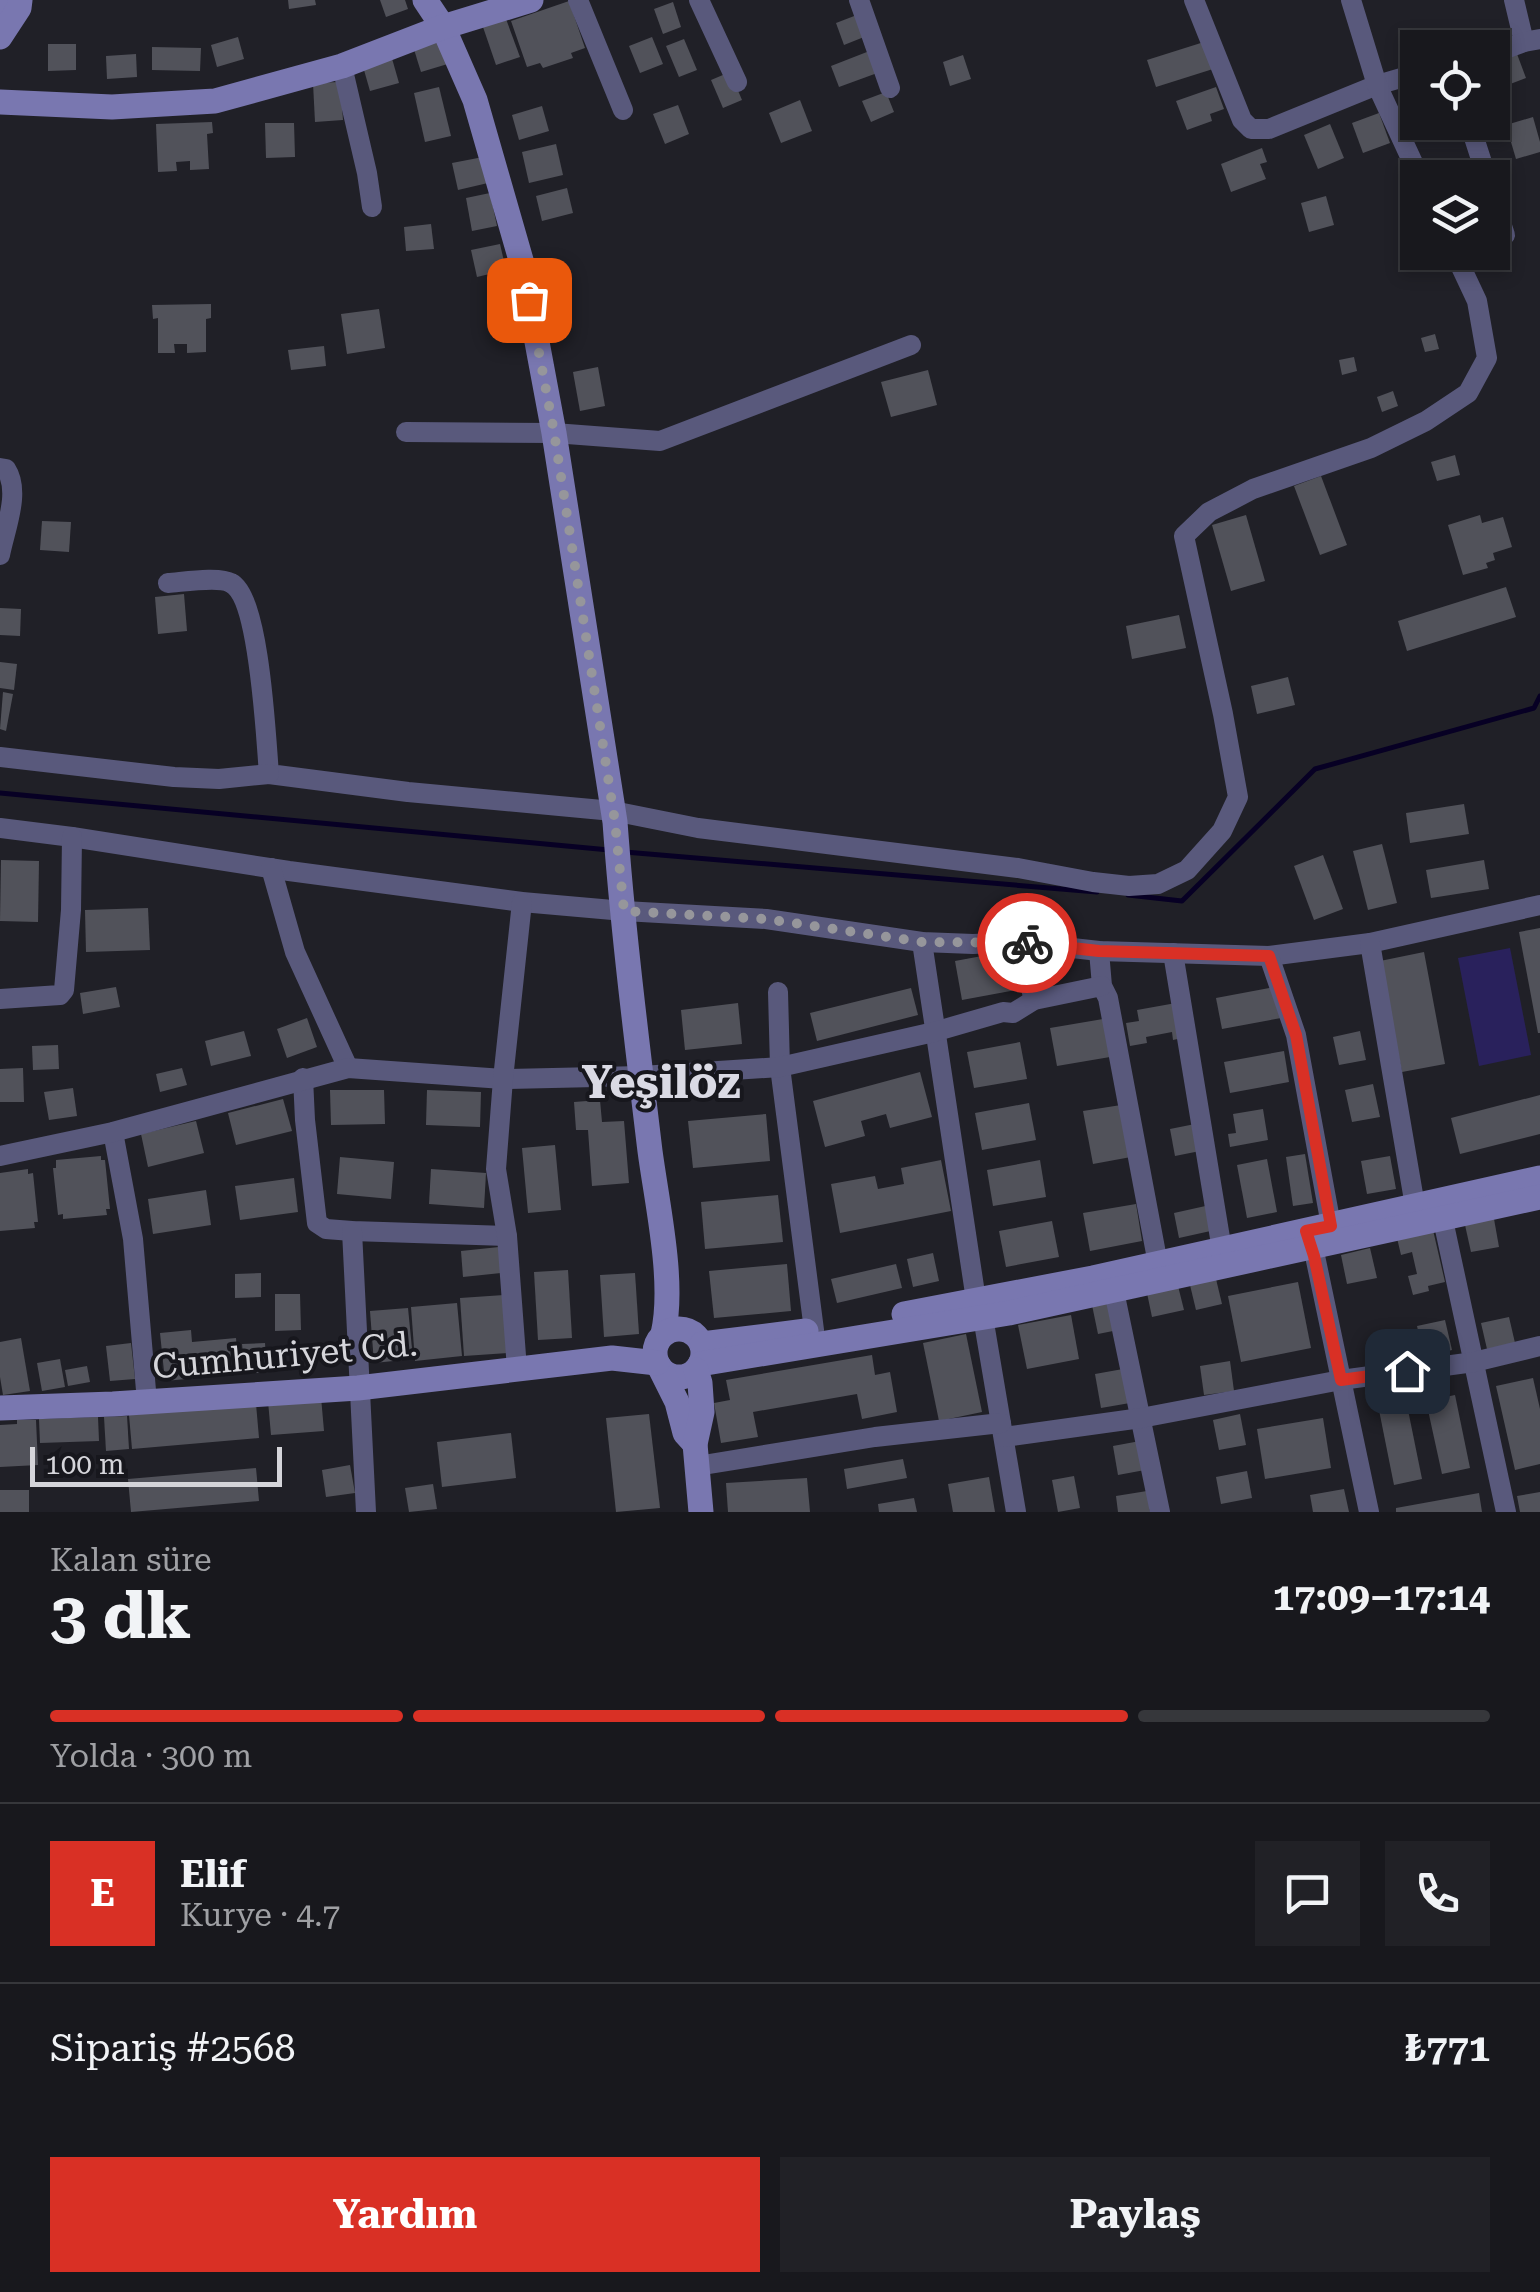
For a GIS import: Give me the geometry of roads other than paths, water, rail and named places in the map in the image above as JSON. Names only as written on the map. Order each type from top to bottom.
[{"type":"main road","points":[[0,38],[20,0]]},
{"type":"main road","points":[[424,0],[443,27],[475,100],[523,267],[554,432],[614,816],[668,1293],[660,1350],[696,1455]]},
{"type":"main road","points":[[0,102],[112,107],[216,100],[342,66],[443,27],[531,0]]},
{"type":"main road","points":[[660,1350],[670,1375],[684,1376],[698,1353],[814,1330],[1114,1291],[1540,1178]]},
{"type":"main road","points":[[1431,1209],[1540,1197]]},
{"type":"main road","points":[[698,1353],[979,1309],[1158,1264],[1316,1235]]},
{"type":"main road","points":[[664,1262],[676,1275],[698,1353],[702,1412],[696,1455],[701,1512]]},
{"type":"main road","points":[[660,1350],[677,1328],[688,1330],[698,1353]]},
{"type":"main road","name":"Cumhuriyet Cd.","points":[[0,1408],[358,1388],[574,1364],[612,1349],[660,1350]]},
{"type":"street","points":[[578,0],[623,110]]},
{"type":"street","points":[[698,0],[736,82]]},
{"type":"street","points":[[860,0],[890,88]]},
{"type":"street","points":[[1194,0],[1242,120],[1251,129],[1268,129],[1400,79]]},
{"type":"street","points":[[1351,0],[1377,85],[1412,160]]},
{"type":"street","points":[[1514,0],[1532,40]]},
{"type":"street","points":[[342,66],[372,207]]},
{"type":"street","points":[[0,758],[174,777],[268,774],[1018,868],[1093,882],[1158,884],[1187,870],[1222,831],[1238,796],[1184,536],[1209,512],[1253,489],[1371,448],[1426,421],[1468,393],[1487,358],[1477,301],[1462,270]]},
{"type":"street","points":[[406,432],[554,432],[660,441],[911,345]]},
{"type":"street","points":[[0,468],[6,469],[13,480],[0,555]]},
{"type":"street","points":[[168,583],[218,580],[232,583],[245,597],[259,661],[268,774]]},
{"type":"street","points":[[0,828],[522,902],[766,919],[922,942],[1018,942],[1099,951],[1269,956],[1370,943],[1540,905]]},
{"type":"street","points":[[0,999],[60,995],[64,990],[72,910],[72,837]]},
{"type":"street","points":[[271,868],[295,952],[348,1068]]},
{"type":"street","points":[[517,1369],[496,1169],[522,902]]},
{"type":"street","points":[[922,942],[979,1309],[1016,1512]]},
{"type":"street","points":[[1018,942],[1034,1000]]},
{"type":"street","points":[[1370,943],[1431,1209],[1474,1362],[1506,1512]]},
{"type":"street","points":[[1099,951],[1102,986],[1108,998],[1158,1264]]},
{"type":"street","points":[[1173,953],[1222,1250]]},
{"type":"street","points":[[1269,956],[1296,1035],[1316,1235],[1314,1256],[1369,1512]]},
{"type":"street","points":[[0,1156],[113,1132],[348,1068],[502,1079],[780,1067],[934,1032],[1013,1012],[1034,1000],[1102,986]]},
{"type":"street","points":[[778,992],[780,1067],[814,1330]]},
{"type":"street","points":[[303,1078],[304,1120],[317,1223],[326,1229],[352,1231],[506,1236]]},
{"type":"street","points":[[113,1132],[133,1240],[147,1402]]},
{"type":"street","points":[[352,1231],[366,1512]]},
{"type":"street","points":[[1114,1291],[1160,1512]]},
{"type":"street","points":[[696,1455],[875,1437],[1140,1418],[1341,1380],[1474,1362],[1540,1346]]},
{"type":"waterway","points":[[1128,895],[1182,901],[1315,769],[1534,708],[1540,696]]},
{"type":"waterway","points":[[0,793],[609,850]]},
{"type":"waterway","points":[[625,852],[1097,892]]},
{"type":"district","name":"Yeşilöz","points":[[661,1082]]}]
